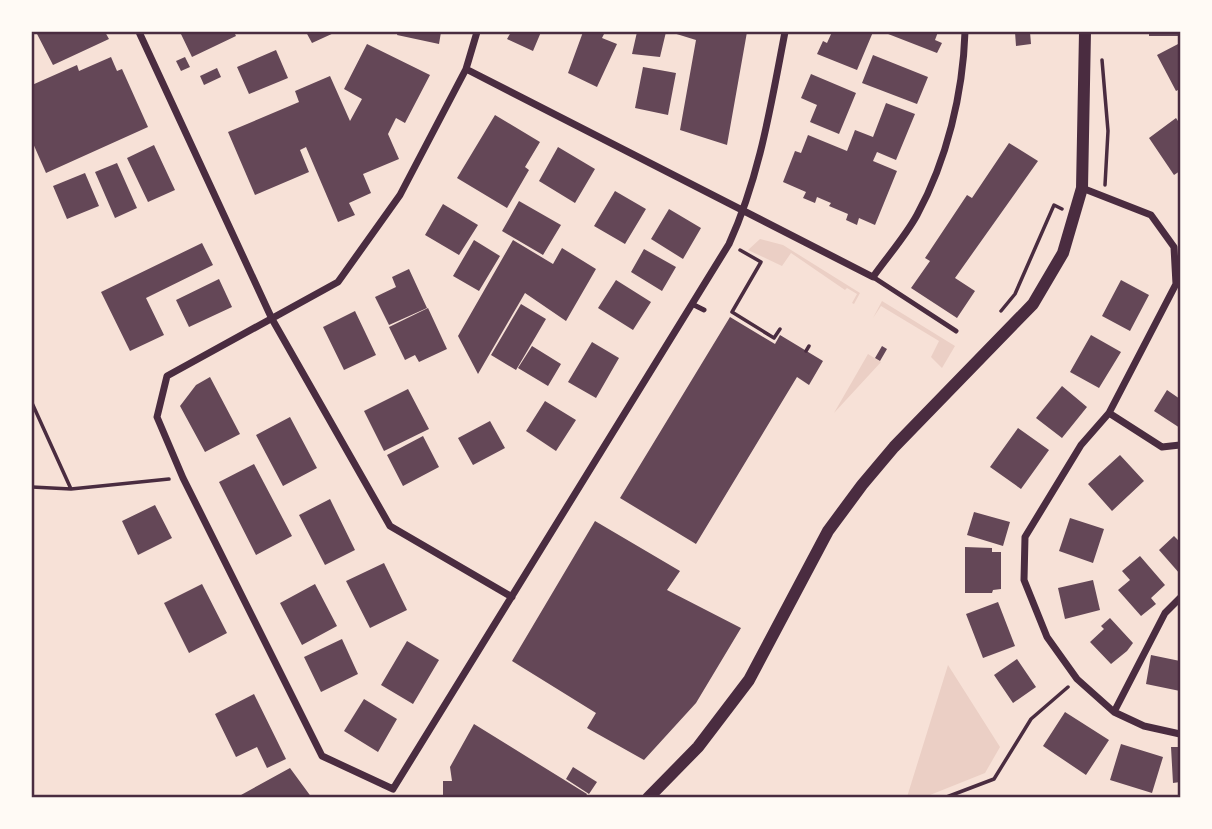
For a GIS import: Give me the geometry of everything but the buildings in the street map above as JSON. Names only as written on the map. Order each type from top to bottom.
[{"type":"street","points":[[139,32],[272,319],[390,526],[512,597]]},
{"type":"street","points":[[398,797],[393,789],[322,756],[183,478],[157,417],[167,376],[338,282],[400,195],[466,69],[477,32]]},
{"type":"street","points":[[393,789],[694,305],[729,244],[744,211],[761,155],[785,32]]},
{"type":"street","points":[[466,69],[873,277],[917,215],[948,141],[964,60],[965,32]]},
{"type":"street","points":[[649,797],[698,747],[749,680],[828,531],[862,485],[894,447],[1033,304],[1063,254],[1082,188],[1085,32]]},
{"type":"street","points":[[1082,188],[1151,215],[1177,247],[1176,284],[1110,413],[1081,445],[1025,537],[1024,580],[1047,637],[1077,679],[1115,712],[1144,726],[1181,734]]},
{"type":"street","points":[[1110,413],[1162,447],[1181,445]]},
{"type":"street","points":[[1115,712],[1165,613],[1181,598]]},
{"type":"lane","points":[[873,277],[956,331]]},
{"type":"lane","points":[[694,305],[704,310]]},
{"type":"path","points":[[1102,54],[1108,131],[1104,195]]},
{"type":"path","points":[[999,314],[1015,294],[1054,205]]},
{"type":"path","points":[[729,244],[761,262],[732,312],[774,338],[780,329]]},
{"type":"path","points":[[32,403],[71,489]]},
{"type":"path","points":[[32,488],[71,489],[183,478]]},
{"type":"path","points":[[944,797],[994,779],[1031,719],[1077,679]]},
{"type":"shaded area","points":[[760,239],[783,245],[860,293],[854,304],[852,303],[857,294],[847,288],[845,290],[791,253],[782,266],[748,250]]},
{"type":"shaded area","points":[[882,301],[955,346],[942,368],[931,357],[939,341],[881,306],[873,318]]},
{"type":"shaded area","points":[[868,354],[881,362],[834,413]]},
{"type":"shaded area","points":[[948,665],[1000,747],[985,773],[925,797],[907,797]]}]
